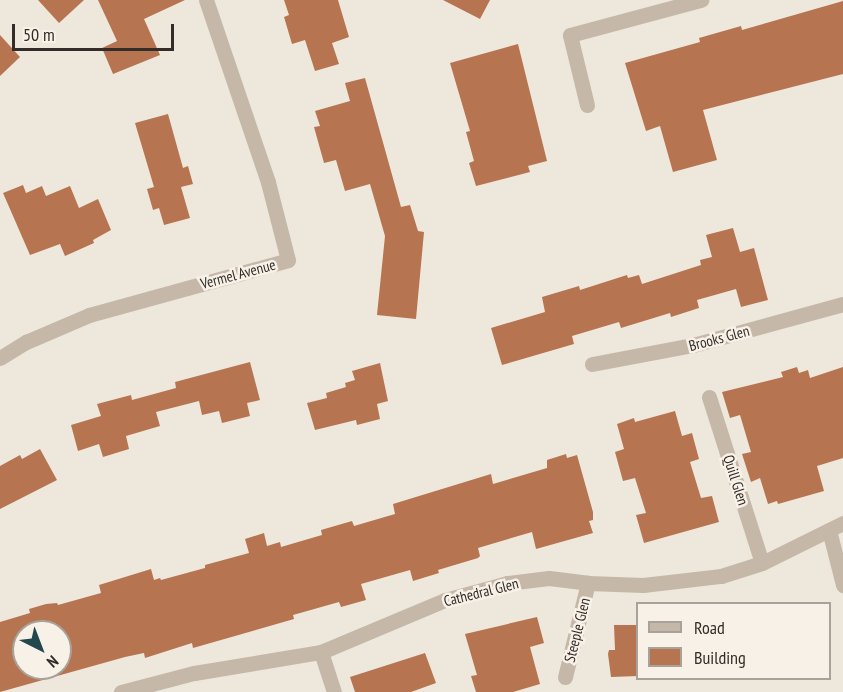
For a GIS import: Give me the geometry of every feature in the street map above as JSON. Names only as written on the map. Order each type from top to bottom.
[{"type":"street","name":"Vermel Avenue","points":[[0,358],[26,342],[89,315],[288,260],[268,182],[206,0]]},
{"type":"street","points":[[587,105],[570,35],[701,0]]},
{"type":"street","name":"Brooks Glen","points":[[592,364],[693,345],[843,304]]},
{"type":"street","name":"Quill Glen","points":[[709,397],[762,563]]},
{"type":"street","name":"Cathedral Glen","points":[[122,692],[194,673],[321,652],[445,600],[507,583],[549,578],[588,584],[643,585],[721,576],[762,563],[843,523]]},
{"type":"street","points":[[829,530],[843,585]]},
{"type":"street","name":"Steeple Glen","points":[[565,677],[588,584]]},
{"type":"street","points":[[321,652],[334,692]]},
{"type":"building","points":[[38,0],[84,0],[59,23]]},
{"type":"building","points":[[98,0],[185,0],[144,19],[160,55],[113,74],[102,48],[117,41]]},
{"type":"building","points":[[284,0],[338,0],[349,37],[332,43],[339,64],[315,71],[305,40],[292,44],[284,17],[289,15]]},
{"type":"building","points":[[443,0],[490,0],[480,19]]},
{"type":"building","points":[[843,1],[843,74],[703,110],[717,160],[673,172],[660,126],[646,131],[625,63],[700,42],[699,38],[741,26],[742,30]]},
{"type":"building","points":[[0,35],[20,57],[0,76]]},
{"type":"building","points":[[518,44],[547,161],[528,166],[530,172],[476,186],[469,163],[474,161],[466,132],[470,131],[450,63]]},
{"type":"building","points":[[365,78],[401,207],[410,205],[418,231],[424,232],[416,319],[377,315],[385,236],[370,184],[345,191],[336,160],[324,163],[314,127],[320,126],[315,111],[350,101],[345,83]]},
{"type":"building","points":[[168,114],[183,168],[188,166],[193,184],[181,187],[190,218],[164,225],[159,208],[153,210],[147,189],[154,187],[135,123]]},
{"type":"building","points":[[23,185],[26,193],[42,186],[46,196],[70,186],[79,208],[98,199],[111,230],[93,240],[94,243],[65,256],[60,244],[30,255],[3,193]]},
{"type":"building","points":[[733,228],[740,252],[754,248],[768,300],[741,307],[736,289],[697,300],[699,308],[671,317],[670,313],[621,328],[619,322],[572,336],[574,344],[502,365],[491,328],[545,312],[542,297],[579,286],[580,290],[627,275],[628,278],[639,275],[642,284],[701,265],[700,260],[712,257],[706,235]]},
{"type":"building","points":[[250,362],[260,400],[247,403],[250,416],[222,423],[219,411],[202,415],[199,401],[156,412],[160,426],[126,436],[129,449],[103,457],[99,444],[78,451],[71,425],[101,416],[97,404],[131,395],[132,400],[176,388],[175,382]]},
{"type":"building","points":[[380,363],[388,401],[377,404],[380,419],[357,425],[356,420],[315,430],[307,403],[327,398],[326,393],[346,387],[345,383],[355,380],[352,371]]},
{"type":"building","points":[[797,367],[799,373],[808,370],[810,378],[843,367],[843,458],[817,466],[824,491],[778,504],[777,501],[768,504],[760,478],[751,482],[742,454],[751,452],[740,415],[730,418],[722,392],[783,377],[781,372]]},
{"type":"building","points":[[675,411],[682,436],[692,433],[699,459],[690,462],[701,498],[712,496],[719,522],[644,543],[636,515],[646,513],[635,478],[623,481],[615,452],[624,449],[617,424],[634,418],[635,422]]},
{"type":"building","points":[[40,449],[57,480],[0,509],[0,466],[20,455],[22,459]]},
{"type":"building","points":[[566,454],[567,458],[577,455],[593,512],[593,520],[589,521],[593,533],[536,549],[532,532],[478,548],[480,556],[478,558],[438,570],[439,573],[413,581],[410,570],[361,584],[366,600],[341,607],[339,602],[293,615],[294,619],[193,648],[192,643],[145,658],[144,653],[72,672],[72,620],[12,620],[12,680],[43,680],[0,692],[0,622],[30,613],[29,609],[46,604],[57,603],[58,605],[101,593],[99,585],[151,569],[154,580],[160,578],[161,580],[205,568],[205,565],[249,553],[245,539],[264,533],[267,546],[280,542],[281,547],[322,535],[321,530],[352,521],[354,526],[395,514],[393,504],[491,474],[493,484],[547,468],[547,460]]},
{"type":"building","points":[[537,617],[544,643],[530,647],[540,684],[513,692],[476,692],[471,676],[477,675],[465,634]]},
{"type":"building","points":[[614,625],[636,625],[636,676],[611,677],[608,654],[609,650],[615,650]]},
{"type":"building","points":[[425,653],[436,683],[411,692],[355,692],[350,677]]}]
